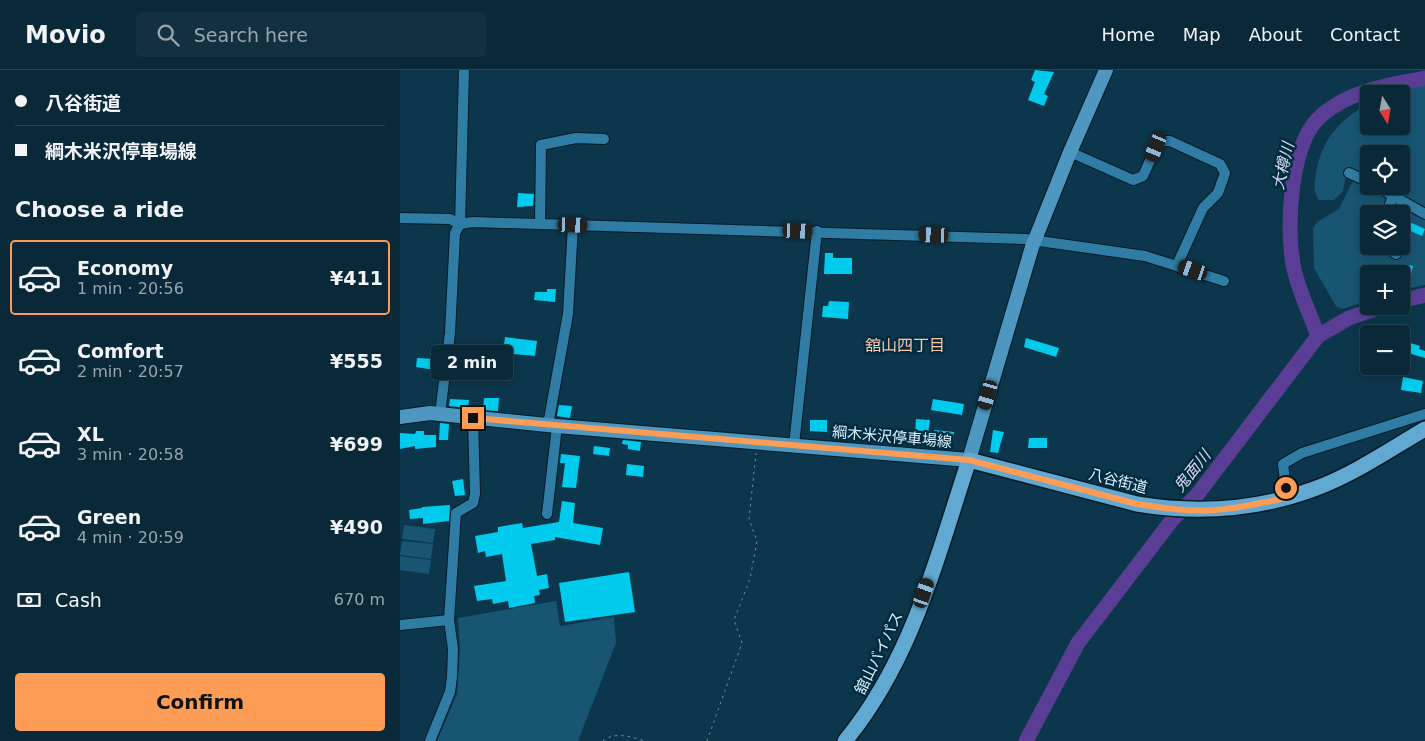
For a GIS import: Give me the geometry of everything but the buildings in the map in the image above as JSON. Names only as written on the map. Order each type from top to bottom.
[{"type":"highway","name":"八谷街道","points":[[969,460],[1137,504],[1190,510],[1214,510],[1287,498],[1315,489],[1425,430]]},
{"type":"highway","name":"舘山バイパス","points":[[845,741],[876,700],[904,648],[969,460]]},
{"type":"main road","name":"綱木米沢停車場線","points":[[400,417],[422,413],[440,414],[969,460],[1029,257],[1070,152],[1106,70]]},
{"type":"street","points":[[440,414],[450,333],[455,233],[460,224],[464,70]]},
{"type":"street","points":[[540,224],[540,145],[576,138],[604,139]]},
{"type":"street","points":[[1070,152],[1133,180],[1143,176],[1156,147],[1163,141],[1170,141],[1220,164],[1225,174],[1222,184],[1214,199],[1202,208],[1177,265]]},
{"type":"street","points":[[1350,172],[1360,177]]},
{"type":"street","points":[[1390,205],[1393,195],[1425,214]]},
{"type":"street","points":[[400,218],[450,220],[460,224],[473,222],[817,231],[1036,240],[1145,256],[1224,281]]},
{"type":"street","points":[[547,514],[553,425],[568,314],[573,225]]},
{"type":"street","points":[[794,445],[817,231]]},
{"type":"street","points":[[1287,498],[1283,464],[1287,460],[1329,444],[1425,414]]},
{"type":"street","points":[[430,741],[450,692],[453,648],[449,620],[456,513],[473,503],[475,494],[473,418]]},
{"type":"street","points":[[400,625],[449,620]]},
{"type":"path","points":[[707,741],[742,643],[734,620],[750,579],[756,541],[749,519],[757,442]]},
{"type":"path","points":[[603,741],[609,737],[620,736],[645,741]]},
{"type":"shaded area","points":[[1425,82],[1425,210],[1400,196],[1410,195],[1410,145],[1360,145],[1360,178],[1346,176],[1343,191],[1334,200],[1319,200],[1314,188],[1318,162],[1333,132],[1349,116],[1360,109],[1360,135],[1410,135],[1410,85]]},
{"type":"shaded area","points":[[1354,179],[1360,182],[1360,195],[1385,195],[1404,205],[1360,205],[1360,255],[1410,255],[1410,208],[1425,216],[1425,285],[1410,288],[1410,265],[1360,265],[1360,303],[1342,309],[1336,306],[1314,268],[1313,228],[1317,222],[1339,209]]},
{"type":"shaded area","points":[[404,525],[435,529],[433,543],[402,539]]},
{"type":"shaded area","points":[[402,541],[433,544],[431,559],[400,555]]},
{"type":"shaded area","points":[[400,556],[431,560],[429,574],[400,570]]},
{"type":"shaded area","points":[[556,601],[560,626],[614,617],[616,643],[578,741],[437,741],[457,694],[460,649],[458,618]]},
{"type":"waterway","name":"大樽川","points":[[1318,336],[1297,282],[1291,248],[1290,228],[1293,185],[1303,144],[1311,127],[1322,115],[1345,100],[1371,90],[1425,78]]},
{"type":"waterway","name":"鬼面川","points":[[1410,299],[1425,295]]},
{"type":"waterway","name":"鬼面川","points":[[1026,741],[1078,643],[1172,520],[1197,495],[1318,336],[1349,318],[1360,314]]},
{"type":"district","name":"舘山四丁目","points":[[905,345]]},
{"type":"route","points":[[473,418],[969,460],[1137,504],[1161,508],[1214,510],[1240,507],[1287,498],[1286,488]]}]
